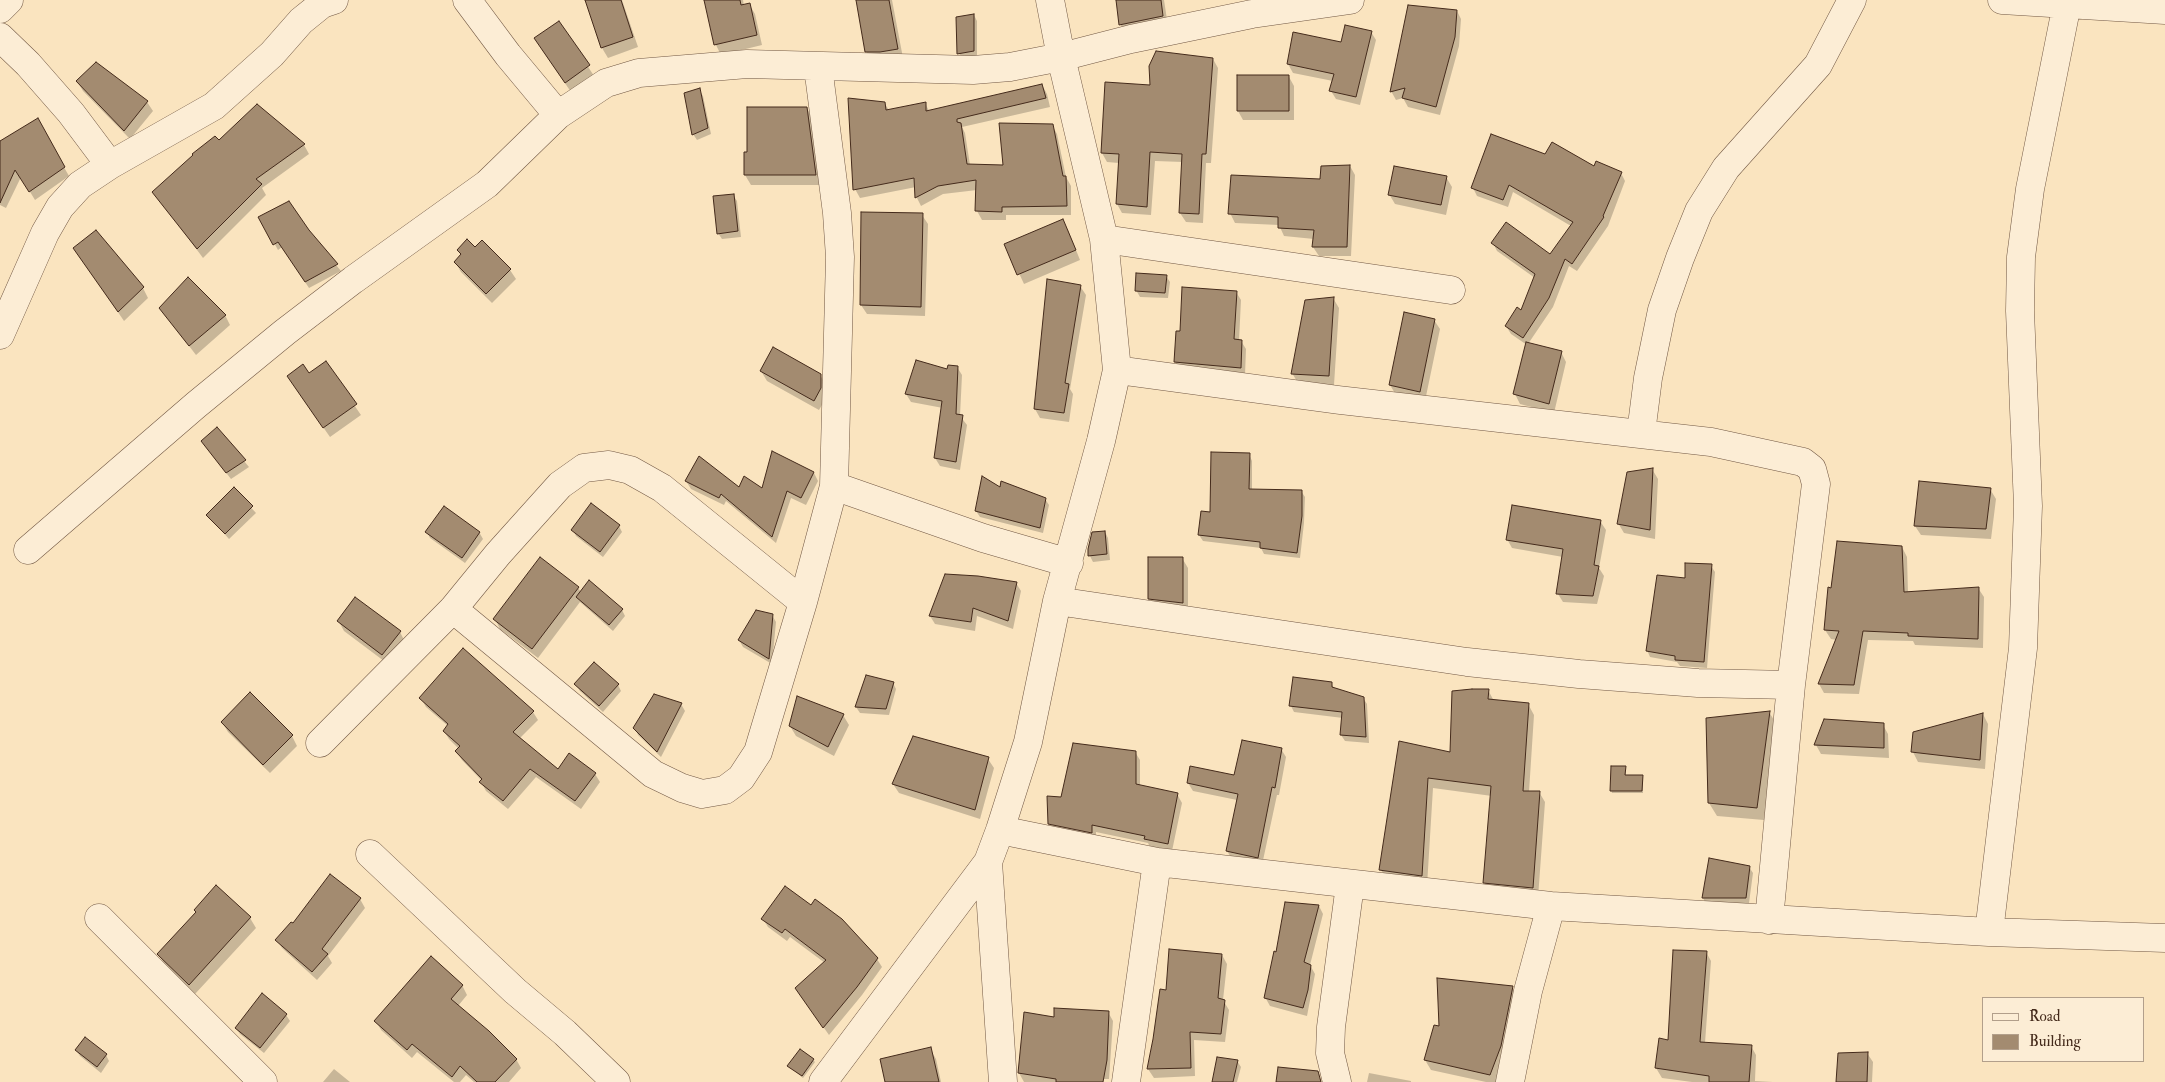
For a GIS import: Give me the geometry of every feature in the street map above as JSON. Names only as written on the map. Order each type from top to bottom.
[{"type":"street","points":[[0,9],[9,0]]},
{"type":"street","points":[[0,335],[45,233],[60,207],[80,185],[110,165],[214,106],[272,54],[300,21],[322,4],[334,0]]},
{"type":"street","points":[[467,0],[508,55],[558,115]]},
{"type":"street","points":[[823,1082],[988,862],[1028,742],[1057,601],[1101,441],[1117,370],[1104,239],[1061,57],[1050,0]]},
{"type":"street","points":[[28,550],[189,411],[285,332],[352,280],[487,184],[558,115],[606,83],[639,73],[747,64],[973,70],[1010,67],[1217,21],[1307,5],[1350,0]]},
{"type":"street","points":[[1641,433],[1648,378],[1662,310],[1699,211],[1726,168],[1818,65],[1852,0]]},
{"type":"street","points":[[2002,0],[2165,10]]},
{"type":"street","points":[[1989,932],[2023,648],[2028,506],[2020,311],[2021,257],[2030,189],[2067,4]]},
{"type":"street","points":[[0,37],[28,64],[71,113],[110,165]]},
{"type":"street","points":[[453,609],[653,774],[682,788],[702,794],[725,790],[741,778],[758,752],[803,602],[834,486],[840,257],[837,212],[818,67]]},
{"type":"street","points":[[1104,239],[1451,290]]},
{"type":"street","points":[[1117,370],[1339,400],[1711,442],[1803,462],[1812,469],[1816,484],[1791,685],[1769,920]]},
{"type":"street","points":[[320,743],[453,609],[498,554],[560,485],[584,468],[609,465],[630,470],[662,488],[803,602]]},
{"type":"street","points":[[834,486],[983,538],[1068,563]]},
{"type":"street","points":[[1057,601],[1467,662],[1579,674],[1698,683],[1791,685]]},
{"type":"street","points":[[1000,830],[1157,862],[1551,906],[1989,932],[2165,938]]},
{"type":"street","points":[[370,854],[515,992],[565,1033],[616,1082]]},
{"type":"street","points":[[988,862],[1003,1082]]},
{"type":"street","points":[[1126,1082],[1157,862]]},
{"type":"street","points":[[1337,1082],[1330,1053],[1331,1027],[1350,884]]},
{"type":"street","points":[[1510,1082],[1528,992],[1551,906]]},
{"type":"street","points":[[99,918],[263,1082]]},
{"type":"building","points":[[585,0],[621,0],[633,37],[601,48]]},
{"type":"building","points":[[704,0],[740,0],[741,5],[750,3],[757,35],[714,45]]},
{"type":"building","points":[[856,0],[889,0],[898,49],[865,52]]},
{"type":"building","points":[[1116,0],[1161,0],[1163,16],[1119,25]]},
{"type":"building","points":[[1408,5],[1457,10],[1455,37],[1436,107],[1402,98],[1405,88],[1390,92]]},
{"type":"building","points":[[974,14],[974,51],[957,54],[956,17]]},
{"type":"building","points":[[559,21],[590,65],[565,83],[534,38]]},
{"type":"building","points":[[1345,25],[1372,31],[1356,97],[1329,91],[1334,74],[1287,64],[1293,32],[1341,42]]},
{"type":"building","points":[[1156,51],[1213,58],[1206,154],[1202,154],[1199,214],[1179,213],[1182,154],[1150,152],[1147,207],[1116,204],[1119,154],[1101,153],[1105,82],[1150,85],[1149,66]]},
{"type":"building","points":[[96,62],[148,101],[124,131],[76,81]]},
{"type":"building","points":[[1237,75],[1289,75],[1289,111],[1237,111]]},
{"type":"building","points":[[1042,84],[1046,98],[957,119],[957,122],[961,123],[967,164],[1003,165],[999,123],[1053,124],[1063,176],[1066,176],[1067,206],[1002,207],[1002,212],[975,211],[976,180],[938,186],[915,198],[914,178],[853,190],[848,98],[885,102],[886,110],[926,102],[926,111]]},
{"type":"building","points":[[700,88],[708,128],[692,135],[684,93]]},
{"type":"building","points":[[257,104],[305,144],[256,179],[262,184],[197,249],[152,192],[192,154],[215,136],[219,140]]},
{"type":"building","points":[[747,107],[807,107],[816,175],[744,175],[744,152],[747,152]]},
{"type":"building","points":[[38,118],[65,167],[29,192],[15,170],[0,203],[0,141]]},
{"type":"building","points":[[1491,134],[1545,154],[1552,142],[1594,166],[1596,161],[1622,172],[1604,217],[1572,264],[1565,259],[1549,298],[1523,338],[1505,326],[1517,307],[1521,310],[1535,274],[1491,243],[1506,222],[1550,254],[1573,222],[1509,185],[1503,200],[1471,188]]},
{"type":"building","points":[[1350,165],[1347,247],[1312,247],[1314,230],[1278,228],[1278,217],[1228,214],[1231,175],[1320,179],[1321,166]]},
{"type":"building","points":[[1394,166],[1447,176],[1441,205],[1388,195]]},
{"type":"building","points":[[734,194],[738,231],[717,234],[713,196]]},
{"type":"building","points":[[289,201],[309,230],[338,264],[305,282],[278,242],[273,245],[258,217]]},
{"type":"building","points":[[861,212],[923,213],[921,307],[860,305]]},
{"type":"building","points":[[1063,219],[1076,250],[1017,275],[1004,244]]},
{"type":"building","points":[[96,230],[144,287],[118,312],[73,248]]},
{"type":"building","points":[[467,239],[475,247],[482,240],[511,269],[486,294],[454,262],[461,254],[457,250]]},
{"type":"building","points":[[1136,273],[1167,275],[1165,293],[1135,291]]},
{"type":"building","points":[[188,277],[226,315],[189,346],[159,308]]},
{"type":"building","points":[[1047,279],[1081,285],[1065,383],[1069,384],[1064,413],[1034,409]]},
{"type":"building","points":[[1182,287],[1237,291],[1234,339],[1242,340],[1241,368],[1174,362],[1176,331],[1180,331]]},
{"type":"building","points":[[1334,297],[1329,376],[1291,374],[1305,300]]},
{"type":"building","points":[[1404,312],[1435,319],[1420,392],[1389,385]]},
{"type":"building","points":[[1526,342],[1562,351],[1549,404],[1513,394]]},
{"type":"building","points":[[773,347],[821,374],[821,388],[814,401],[760,371]]},
{"type":"building","points":[[916,360],[947,369],[948,365],[958,366],[956,414],[963,415],[956,462],[934,458],[942,401],[905,394]]},
{"type":"building","points":[[326,361],[357,404],[323,428],[287,376],[303,364],[309,373]]},
{"type":"building","points":[[217,427],[246,460],[226,473],[201,441]]},
{"type":"building","points":[[772,451],[814,472],[801,498],[787,491],[772,537],[721,494],[719,498],[685,481],[699,456],[739,487],[744,476],[762,488]]},
{"type":"building","points":[[1211,452],[1250,453],[1249,489],[1302,490],[1302,516],[1297,553],[1260,548],[1260,542],[1198,535],[1201,511],[1210,512]]},
{"type":"building","points":[[1653,468],[1650,530],[1617,524],[1627,472]]},
{"type":"building","points":[[982,476],[1000,487],[1001,481],[1046,498],[1040,528],[975,511]]},
{"type":"building","points":[[1919,481],[1991,488],[1986,529],[1914,526]]},
{"type":"building","points":[[234,487],[253,506],[225,534],[206,515]]},
{"type":"building","points":[[591,503],[620,525],[600,552],[571,530]]},
{"type":"building","points":[[1512,505],[1601,520],[1594,565],[1599,566],[1593,596],[1556,594],[1563,549],[1506,540]]},
{"type":"building","points":[[444,506],[480,532],[462,558],[425,532]]},
{"type":"building","points":[[1105,531],[1107,554],[1088,556],[1092,532]]},
{"type":"building","points":[[1837,541],[1902,546],[1904,592],[1979,587],[1978,639],[1908,636],[1908,633],[1863,631],[1854,685],[1818,684],[1839,631],[1824,630],[1828,587],[1831,588]]},
{"type":"building","points":[[540,557],[579,587],[532,649],[493,619]]},
{"type":"building","points":[[1148,557],[1183,557],[1183,603],[1148,599]]},
{"type":"building","points":[[1685,563],[1712,564],[1704,662],[1675,660],[1675,656],[1646,651],[1657,575],[1685,578]]},
{"type":"building","points":[[945,574],[978,576],[1017,582],[1008,621],[973,608],[971,622],[929,616]]},
{"type":"building","points":[[589,580],[623,609],[609,625],[576,597]]},
{"type":"building","points":[[355,597],[401,631],[382,655],[337,621]]},
{"type":"building","points":[[756,610],[773,614],[769,659],[738,640]]},
{"type":"building","points":[[463,648],[534,711],[513,732],[558,769],[569,753],[596,773],[575,801],[530,769],[503,801],[479,782],[482,779],[455,751],[460,746],[443,731],[448,724],[419,698]]},
{"type":"building","points":[[594,662],[619,684],[599,706],[574,684]]},
{"type":"building","points":[[866,675],[894,682],[886,709],[855,707]]},
{"type":"building","points":[[1293,677],[1332,682],[1332,687],[1364,697],[1366,737],[1340,735],[1342,712],[1289,706]]},
{"type":"building","points":[[1489,689],[1488,699],[1529,703],[1523,791],[1540,791],[1533,888],[1483,883],[1491,786],[1428,778],[1422,876],[1379,870],[1399,741],[1450,752],[1452,691]]},
{"type":"building","points":[[250,692],[293,735],[263,765],[221,722]]},
{"type":"building","points":[[654,694],[682,703],[657,752],[633,728]]},
{"type":"building","points":[[797,696],[844,714],[828,747],[789,726]]},
{"type":"building","points":[[1770,711],[1757,808],[1708,803],[1706,718]]},
{"type":"building","points":[[1983,713],[1980,760],[1911,752],[1913,732]]},
{"type":"building","points":[[1824,719],[1884,723],[1884,748],[1814,745]]},
{"type":"building","points":[[913,736],[989,757],[975,810],[892,784]]},
{"type":"building","points":[[1242,740],[1282,748],[1275,788],[1272,787],[1258,858],[1226,851],[1238,794],[1187,783],[1190,766],[1234,775]]},
{"type":"building","points":[[1073,743],[1136,751],[1136,784],[1178,793],[1168,844],[1144,839],[1145,836],[1092,825],[1092,833],[1048,824],[1047,796],[1061,797]]},
{"type":"building","points":[[1611,766],[1626,766],[1625,775],[1643,775],[1642,791],[1610,791]]},
{"type":"building","points":[[1709,858],[1750,866],[1746,898],[1702,898]]},
{"type":"building","points":[[330,874],[361,898],[322,949],[328,954],[312,972],[275,940],[291,922],[293,923]]},
{"type":"building","points":[[216,885],[251,917],[189,985],[157,954],[196,912],[194,910]]},
{"type":"building","points":[[785,886],[811,905],[815,899],[842,919],[878,958],[823,1028],[795,988],[826,960],[785,929],[782,933],[761,919]]},
{"type":"building","points":[[1285,902],[1319,905],[1304,962],[1311,965],[1308,990],[1303,1008],[1264,998],[1274,951],[1276,952]]},
{"type":"building","points":[[1169,949],[1222,954],[1218,998],[1225,1000],[1221,1034],[1190,1032],[1191,1068],[1147,1069],[1160,989],[1166,990]]},
{"type":"building","points":[[1673,950],[1707,951],[1700,1042],[1752,1045],[1749,1082],[1709,1082],[1709,1076],[1655,1068],[1659,1038],[1668,1040]]},
{"type":"building","points":[[431,956],[463,985],[451,999],[489,1031],[517,1059],[495,1082],[477,1082],[460,1066],[452,1077],[412,1044],[407,1050],[374,1021]]},
{"type":"building","points":[[1437,978],[1513,986],[1501,1046],[1490,1075],[1424,1060],[1434,1025],[1439,1026]]},
{"type":"building","points":[[262,993],[287,1014],[260,1048],[235,1028]]},
{"type":"building","points":[[1054,1008],[1109,1011],[1107,1060],[1103,1082],[1056,1082],[1056,1079],[1018,1073],[1024,1012],[1054,1017]]},
{"type":"building","points":[[85,1037],[107,1054],[97,1067],[75,1050]]},
{"type":"building","points":[[931,1047],[939,1082],[885,1082],[880,1059]]},
{"type":"building","points":[[800,1049],[814,1059],[802,1076],[787,1066]]},
{"type":"building","points":[[1868,1052],[1867,1082],[1836,1082],[1838,1053]]},
{"type":"building","points":[[1217,1057],[1238,1060],[1233,1082],[1212,1082]]},
{"type":"building","points":[[1278,1067],[1318,1071],[1321,1082],[1276,1082]]}]
